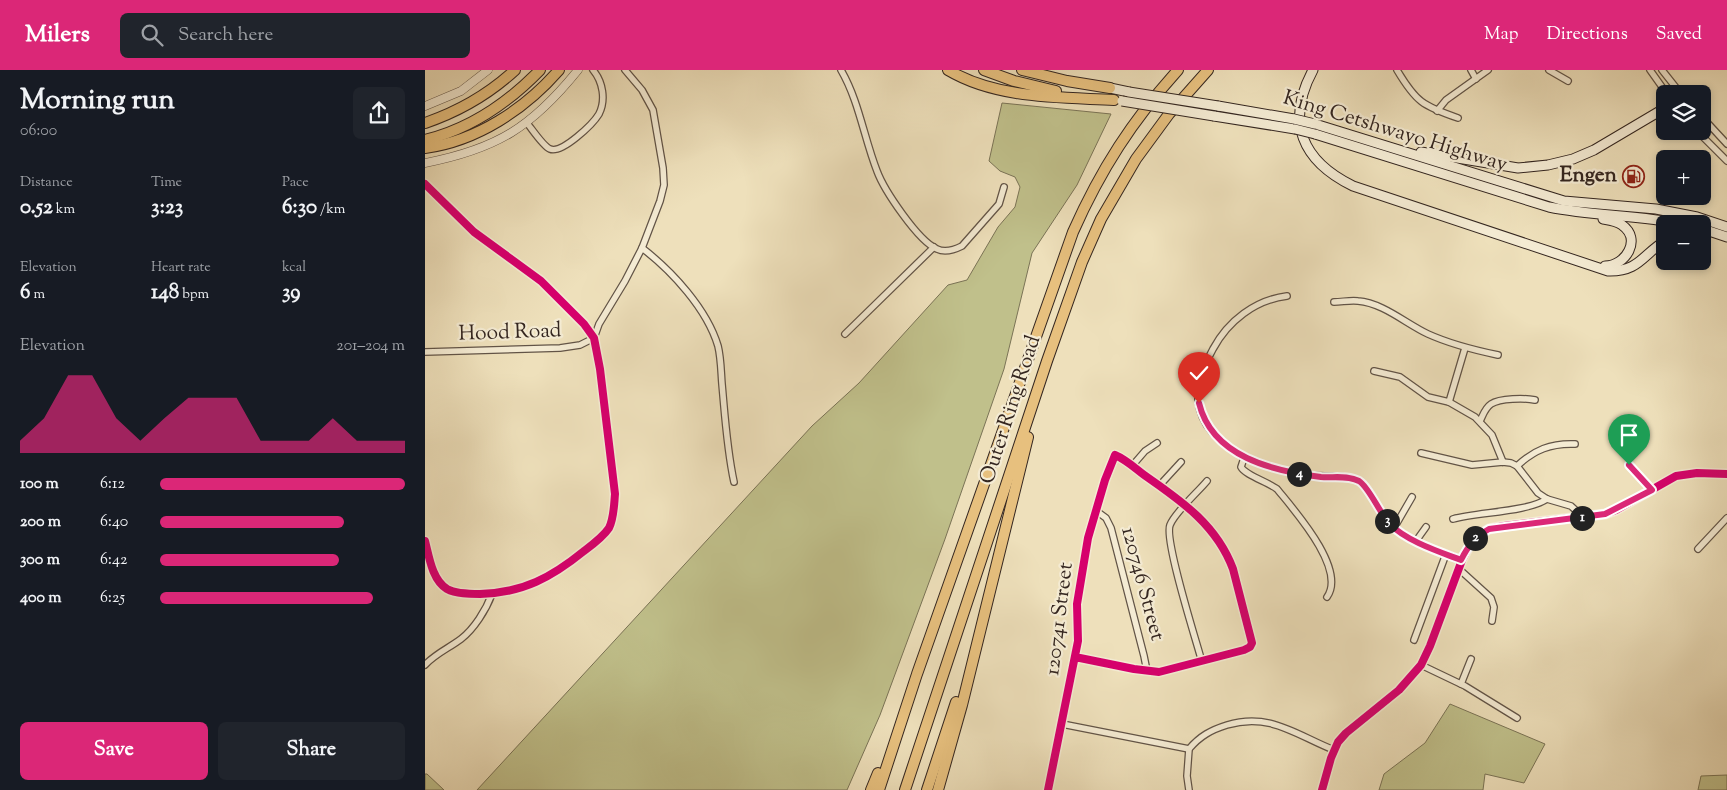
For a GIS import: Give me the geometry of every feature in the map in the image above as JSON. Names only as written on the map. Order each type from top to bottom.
[{"type":"highway","points":[[504,80],[511,70]]},
{"type":"highway","points":[[425,122],[461,109],[487,93],[515,70]]},
{"type":"highway","points":[[425,140],[460,129],[482,117],[515,94],[540,70]]},
{"type":"highway","points":[[425,148],[468,136],[504,118],[534,96],[559,70]]},
{"type":"highway","points":[[948,70],[961,78],[995,89],[1043,96],[1118,100]]},
{"type":"highway","name":"King Cetshwayo Highway","points":[[984,70],[1033,86],[1118,100]]},
{"type":"highway","name":"King Cetshwayo Highway","points":[[1022,70],[1067,81],[1110,88]]},
{"type":"highway","points":[[1043,70],[1110,88]]},
{"type":"highway","name":"Outer Ring Road","points":[[879,790],[917,674],[1073,232],[1099,179],[1119,145],[1136,120],[1178,70]]},
{"type":"highway","name":"Outer Ring Road","points":[[905,790],[1047,361],[1082,262],[1116,192],[1158,128],[1208,70]]},
{"type":"highway","points":[[938,790],[962,705],[1047,361]]},
{"type":"highway","points":[[927,790],[981,628]]},
{"type":"highway","points":[[871,790],[917,674]]},
{"type":"main road","points":[[1313,70],[1305,84],[1299,112],[1300,125],[1306,144],[1313,157],[1329,173],[1353,186],[1608,270],[1621,270],[1642,261],[1656,249]]},
{"type":"main road","name":"King Cetshwayo Highway","points":[[1110,88],[1315,124],[1564,201],[1656,209],[1697,217],[1727,227]]},
{"type":"main road","name":"King Cetshwayo Highway","points":[[1118,100],[1295,129],[1526,201],[1561,210],[1656,219]]},
{"type":"main road","points":[[1388,147],[1498,165],[1528,168],[1548,166],[1583,155],[1656,113]]},
{"type":"main road","points":[[1561,210],[1572,215],[1618,223],[1628,233],[1631,244],[1630,249],[1619,263],[1607,266],[1590,264]]},
{"type":"main road","points":[[1711,232],[1727,238]]},
{"type":"main road","points":[[1711,236],[1727,238]]},
{"type":"street","points":[[425,106],[461,91],[488,70]]},
{"type":"street","points":[[425,163],[475,150],[496,142],[527,123],[546,107],[578,70]]},
{"type":"street","points":[[527,123],[545,146],[551,149],[560,148],[575,138],[598,115],[601,107],[603,94],[597,75],[593,70]]},
{"type":"street","points":[[594,338],[599,324],[642,248],[663,192],[663,168],[653,110],[642,90],[625,70]]},
{"type":"street","points":[[841,70],[850,88],[882,183],[913,227],[934,247],[947,251],[955,250],[962,246],[999,204],[1004,187]]},
{"type":"street","points":[[1397,70],[1411,94],[1417,99],[1437,111],[1458,118]]},
{"type":"street","points":[[1471,70],[1477,78]]},
{"type":"street","points":[[1437,111],[1446,100],[1488,70]]},
{"type":"street","points":[[1549,70],[1568,81]]},
{"type":"street","points":[[1650,70],[1661,85]]},
{"type":"street","points":[[1662,70],[1674,85]]},
{"type":"street","points":[[1711,127],[1727,144]]},
{"type":"street","points":[[1706,140],[1727,161]]},
{"type":"street","points":[[425,184],[474,232],[541,281],[584,324],[594,338],[600,369],[615,494],[614,509],[608,528],[592,545],[551,575],[530,586],[492,594],[454,592],[446,588],[439,581],[433,569],[425,541]]},
{"type":"street","points":[[845,334],[934,247]]},
{"type":"street","points":[[642,248],[682,287],[713,330],[719,352],[734,482]]},
{"type":"street","points":[[1287,296],[1267,300],[1244,313],[1217,342],[1200,377],[1198,386],[1199,403],[1204,419],[1217,436],[1244,458],[1261,465],[1300,474],[1359,481],[1366,488],[1383,516],[1395,528],[1416,541],[1461,560]]},
{"type":"street","points":[[1334,302],[1358,301],[1375,304],[1427,333],[1465,348],[1498,355]]},
{"type":"street","name":"Hood Road","points":[[425,352],[560,348],[579,345],[594,338]]},
{"type":"street","points":[[1449,402],[1465,348]]},
{"type":"street","points":[[1374,370],[1393,374],[1408,382],[1428,397],[1449,402],[1480,421],[1492,435],[1503,462]]},
{"type":"street","points":[[1480,421],[1485,411],[1495,402],[1524,398],[1535,400]]},
{"type":"street","points":[[1075,658],[1147,671],[1166,671],[1251,647],[1251,638],[1231,563],[1204,521],[1132,466],[1145,451],[1157,442]]},
{"type":"street","points":[[1517,466],[1537,450],[1549,446],[1575,444]]},
{"type":"street","points":[[1421,453],[1472,465],[1503,462],[1517,466],[1538,492],[1547,499],[1571,506],[1583,518]]},
{"type":"street","name":"120741 Street","points":[[1048,790],[1078,641],[1078,596],[1095,510],[1115,455],[1132,466]]},
{"type":"street","points":[[1244,458],[1242,469],[1269,482],[1277,489],[1323,553],[1330,568],[1332,578],[1331,592],[1327,597]]},
{"type":"street","points":[[1159,486],[1181,462]]},
{"type":"street","points":[[1629,465],[1652,490]]},
{"type":"street","points":[[1322,790],[1334,750],[1346,733],[1399,690],[1421,665],[1430,646],[1461,560],[1471,543],[1479,535],[1489,529],[1583,518],[1610,512],[1681,474],[1727,474]]},
{"type":"street","points":[[1202,662],[1169,536],[1170,524],[1176,514],[1207,481]]},
{"type":"street","points":[[1395,528],[1411,497]]},
{"type":"street","points":[[1453,519],[1528,506],[1547,499]]},
{"type":"street","name":"120746 Street","points":[[1095,510],[1105,518],[1111,528],[1147,671]]},
{"type":"street","points":[[1698,549],[1727,518]]},
{"type":"street","points":[[1416,541],[1426,526]]},
{"type":"street","points":[[1414,640],[1445,554]]},
{"type":"street","points":[[1459,569],[1491,598],[1494,607],[1492,621]]},
{"type":"street","points":[[425,665],[471,629],[492,594]]},
{"type":"street","points":[[1461,684],[1471,659]]},
{"type":"street","points":[[1421,665],[1461,684],[1517,718]]},
{"type":"street","points":[[1189,790],[1187,776],[1189,749],[1205,733],[1236,722],[1253,720],[1273,724],[1334,750]]},
{"type":"street","points":[[1062,724],[1189,749]]},
{"type":"green space","points":[[1002,103],[1111,114],[1077,185],[1032,253],[1004,369],[945,539],[880,715],[847,790],[477,790],[812,426],[859,383],[948,285],[967,280],[998,227],[1015,207],[1020,187],[1015,177],[1000,171],[989,161]]},
{"type":"green space","points":[[1450,704],[1545,744],[1524,783],[1485,774],[1483,790],[1379,790],[1384,774],[1425,743]]},
{"type":"green space","points":[[425,774],[427,774],[444,790],[425,790]]},
{"type":"green space","points":[[1727,775],[1727,790],[1698,790],[1701,776]]},
{"type":"cycle path","points":[[425,184],[474,232],[541,281],[584,324],[594,338],[600,369],[615,494],[611,524],[601,538],[548,576],[510,591],[472,594],[459,593],[447,589],[435,574],[425,541]]},
{"type":"cycle path","points":[[1048,790],[1078,641],[1077,604],[1088,538],[1105,480],[1115,455],[1128,462],[1186,506],[1218,540],[1233,569],[1252,643],[1250,647],[1244,650],[1159,672],[1075,657]]},
{"type":"cycle path","points":[[1322,790],[1331,758],[1338,742],[1346,733],[1399,690],[1421,665],[1462,560],[1471,543],[1479,535],[1489,529],[1504,526],[1605,514],[1616,510],[1676,476],[1697,473],[1727,474]]},
{"type":"place","name":"Engen","points":[[1633,176]]},
{"type":"route","points":[[1199,403],[1204,419],[1211,429],[1227,446],[1244,458],[1261,465],[1300,474],[1355,479],[1366,488],[1390,525],[1416,541],[1461,560],[1471,543],[1489,529],[1605,514],[1652,490],[1629,465]]}]
